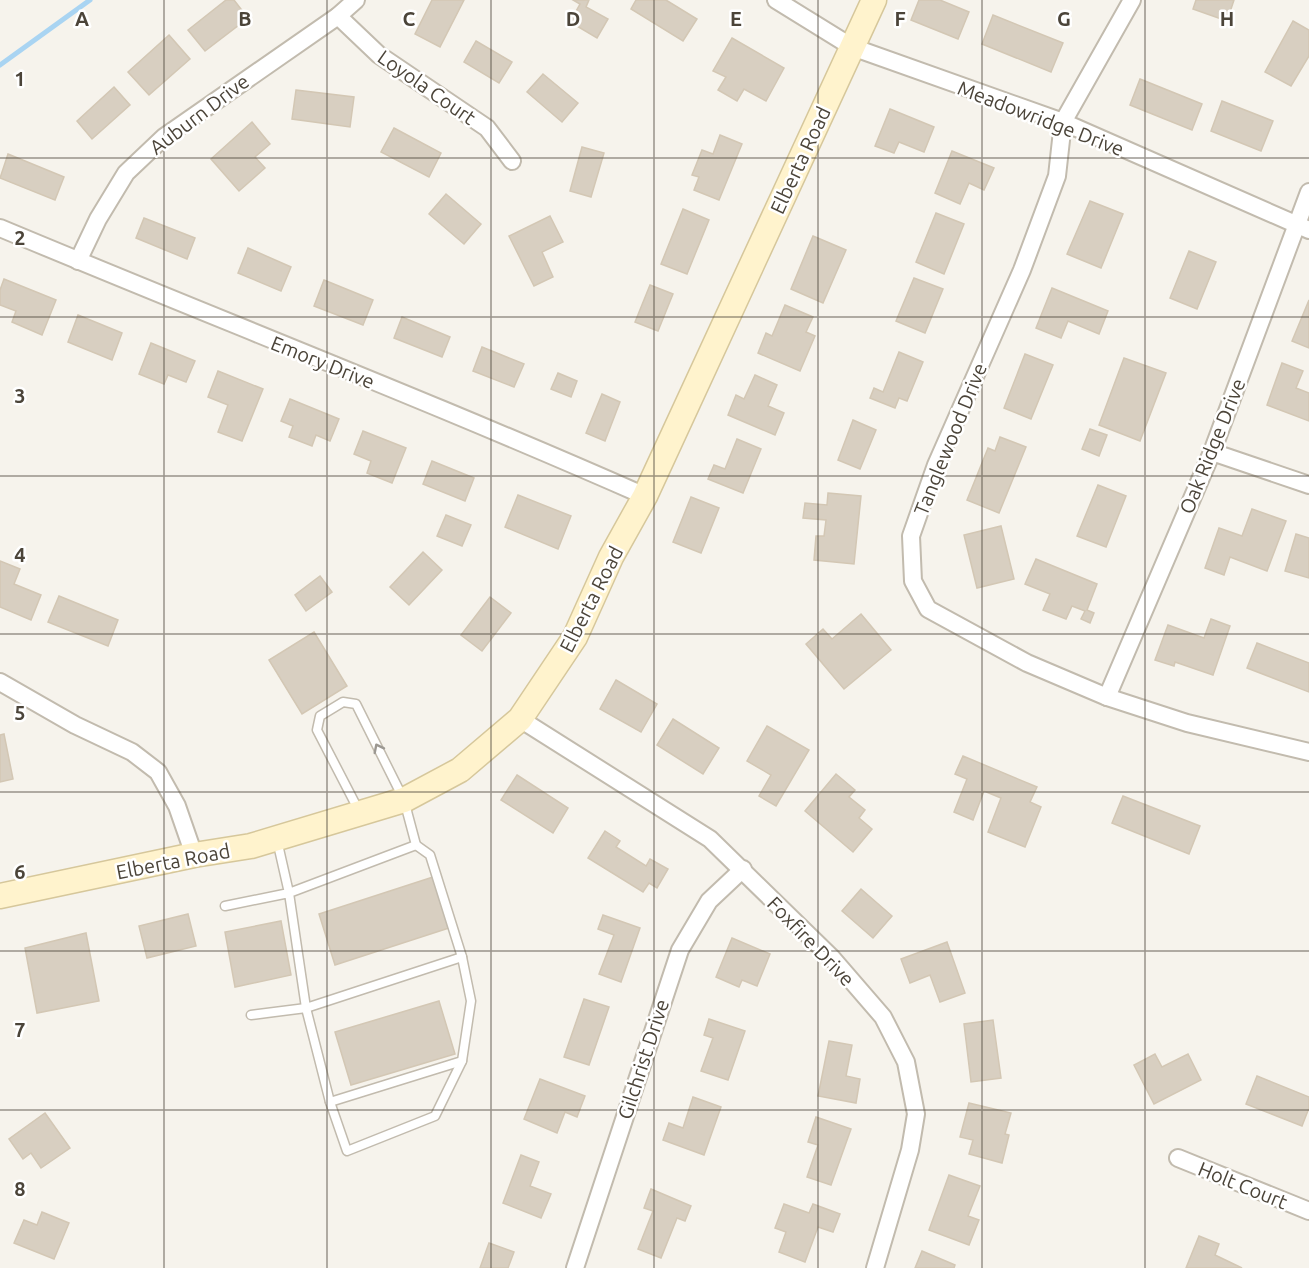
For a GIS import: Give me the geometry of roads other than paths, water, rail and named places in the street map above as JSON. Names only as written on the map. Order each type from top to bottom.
[{"type":"street","name":"Auburn Drive","points":[[78,261],[98,219],[126,173],[157,144],[235,85],[338,16],[356,0]]},
{"type":"street","name":"Meadowridge Drive","points":[[776,0],[852,47],[1063,122],[1303,229]]},
{"type":"street","name":"Elberta Road","points":[[0,896],[194,855],[251,846],[404,800],[460,770],[520,719],[575,637],[611,557],[645,496],[874,0]]},
{"type":"street","points":[[1063,122],[1132,0]]},
{"type":"street","name":"Loyola Court","points":[[338,16],[379,55],[487,128],[512,161]]},
{"type":"street","name":"Tanglewood Drive","points":[[1063,122],[1057,176],[1022,270],[936,465],[911,536],[913,581],[928,609],[1027,663],[1107,697],[1187,723],[1309,752]]},
{"type":"street","name":"Oak Ridge Drive","points":[[1107,697],[1212,452],[1303,229],[1309,192]]},
{"type":"street","name":"Emory Drive","points":[[0,228],[352,375],[498,431],[645,496]]},
{"type":"street","points":[[1212,452],[1309,485]]},
{"type":"street","points":[[0,682],[75,725],[132,752],[158,772],[177,806],[194,855]]},
{"type":"street","name":"Foxfire Drive","points":[[520,719],[710,839],[832,958],[883,1017],[906,1062],[916,1114],[910,1150],[875,1268]]},
{"type":"street","name":"Gilchrist Drive","points":[[575,1268],[680,950],[709,901],[743,869]]},
{"type":"street","name":"Holt Court","points":[[1178,1158],[1309,1211]]},
{"type":"lane","points":[[277,839],[289,893],[306,1008],[330,1102],[347,1151],[435,1116],[462,1061],[471,1001],[462,957],[430,855],[416,845],[404,800],[356,704],[343,702],[320,716],[317,730],[360,814]]},
{"type":"lane","points":[[225,906],[289,893],[416,845]]},
{"type":"lane","points":[[251,1016],[306,1008],[462,957]]},
{"type":"lane","points":[[330,1102],[462,1061]]},
{"type":"waterway","points":[[0,65],[90,0]]}]
